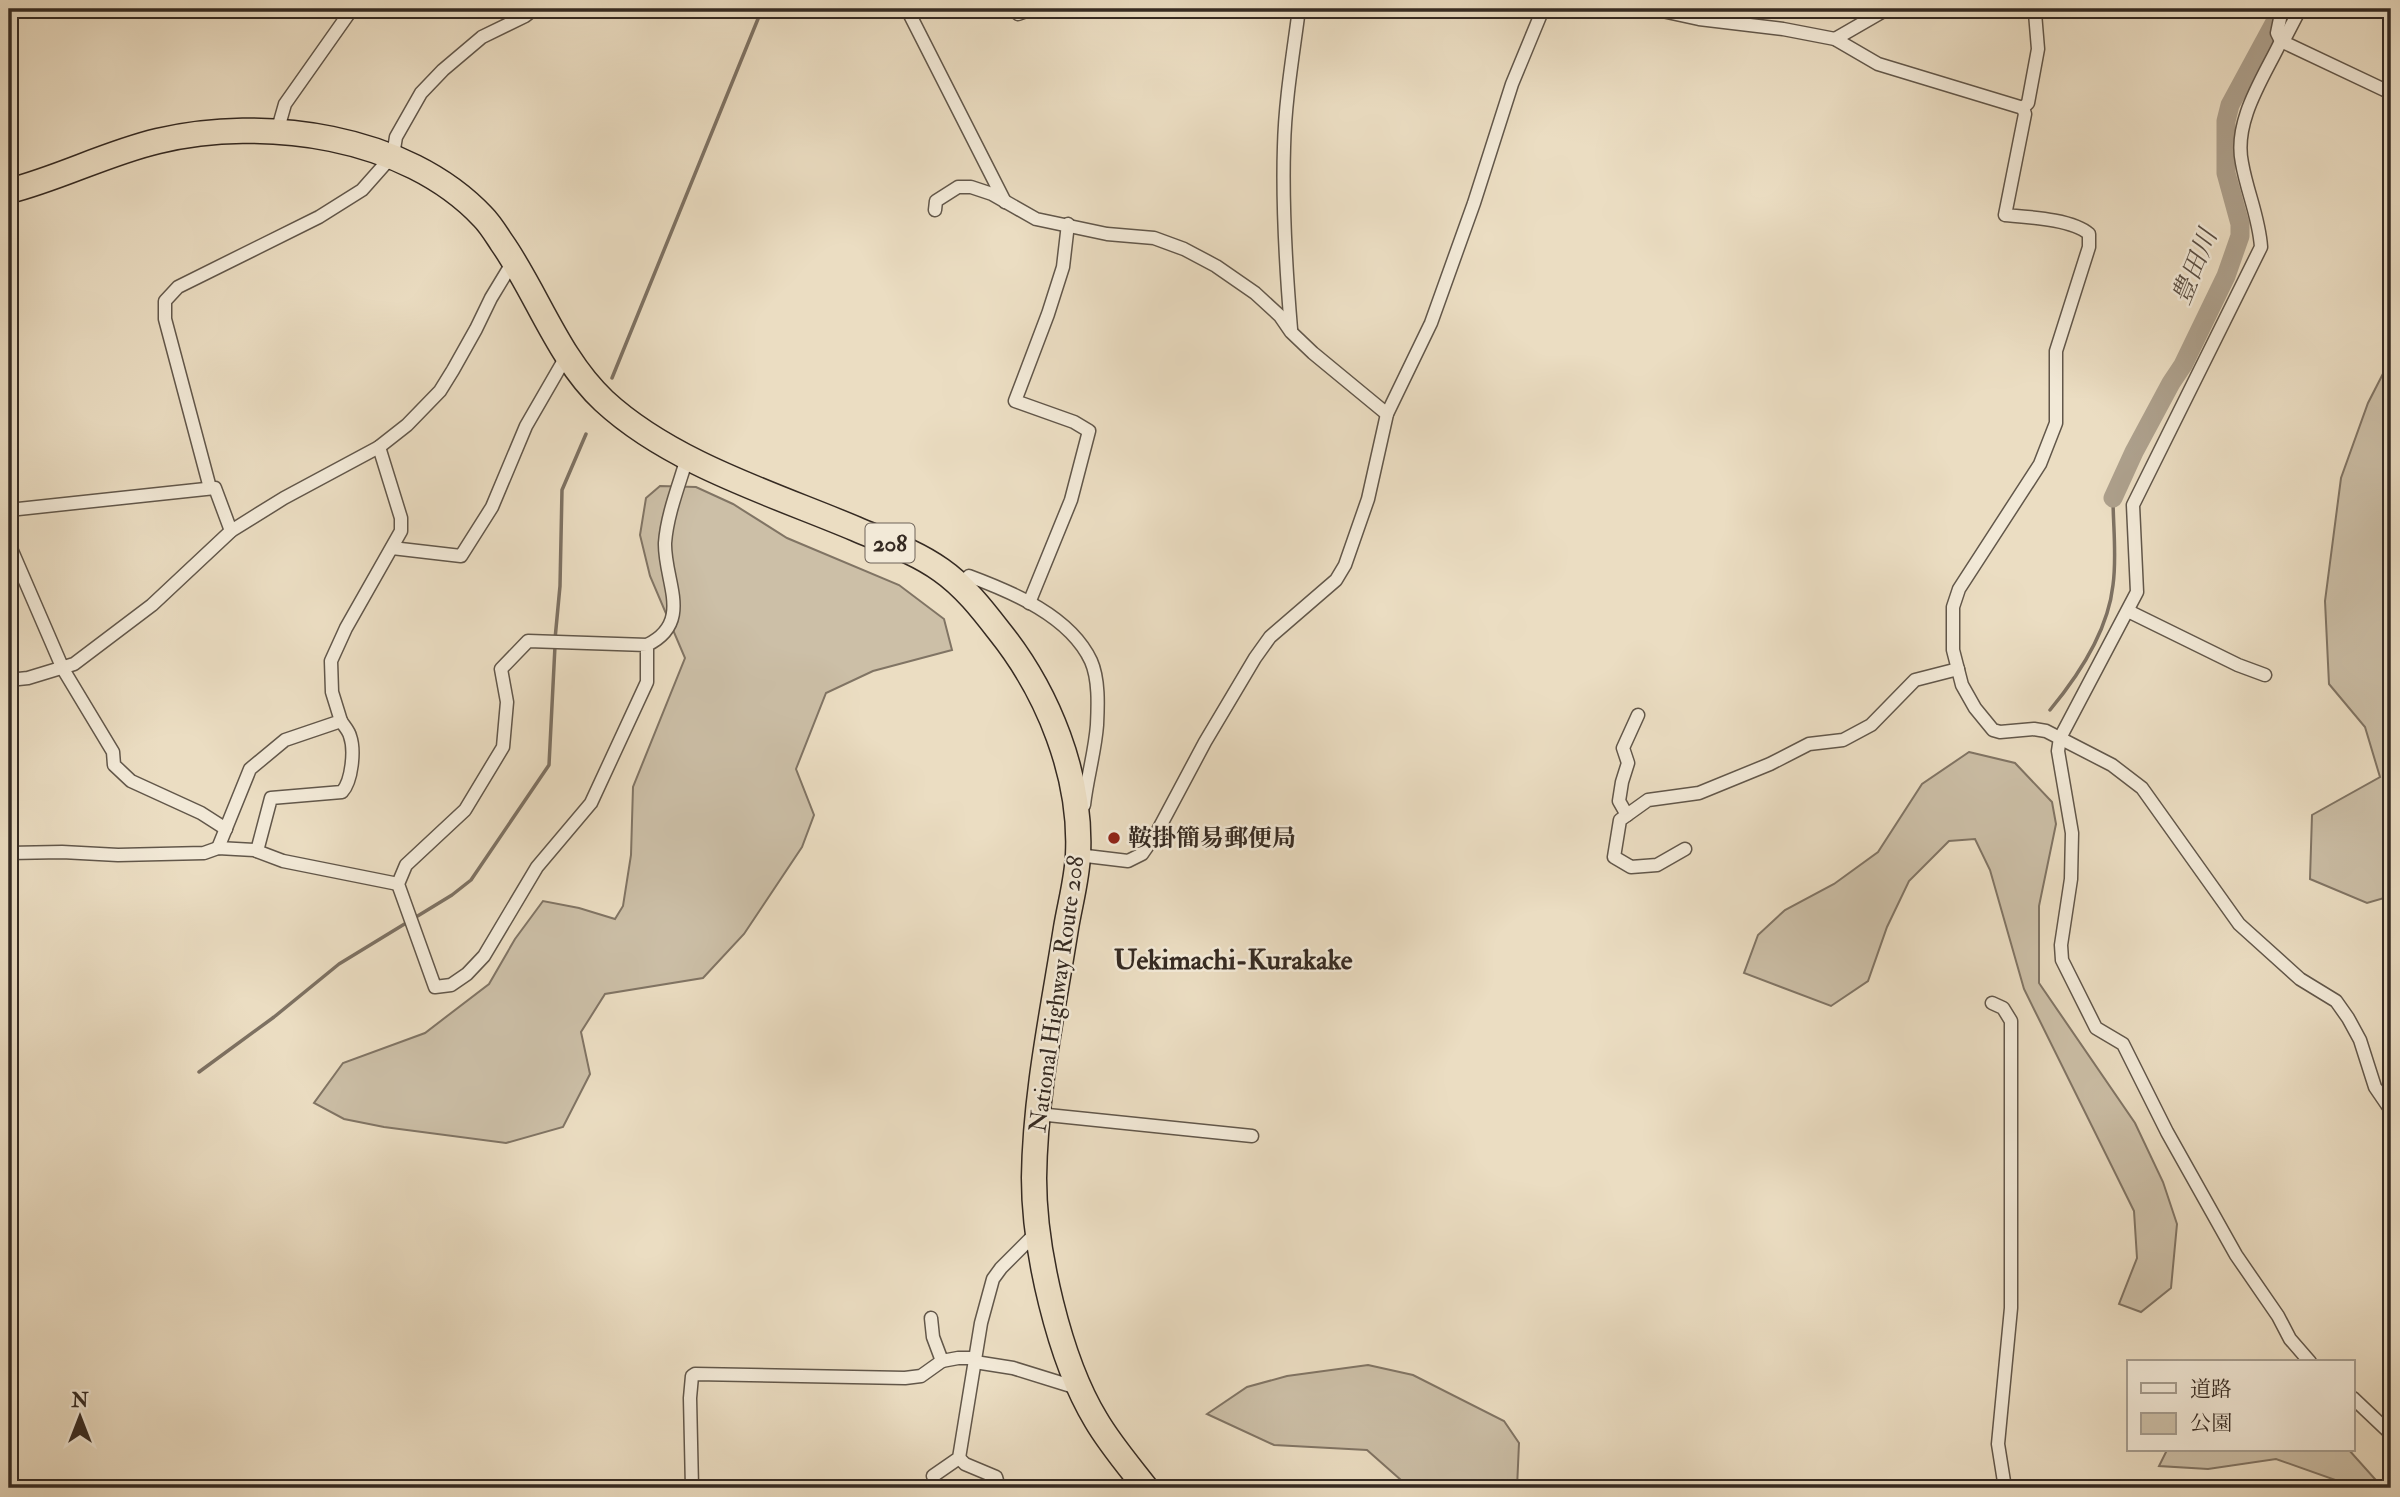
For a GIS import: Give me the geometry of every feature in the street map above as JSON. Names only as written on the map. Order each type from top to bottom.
[{"type":"highway","name":"National Highway Route 208","points":[[11,191],[157,141],[220,131],[277,132],[329,139],[393,155],[447,187],[484,218],[514,260],[567,355],[594,392],[622,418],[687,458],[894,545],[938,568],[961,586],[1015,652],[1048,710],[1065,757],[1075,804],[1078,855],[1038,1114],[1034,1179],[1037,1232],[1044,1272],[1065,1352],[1077,1385],[1098,1424],[1146,1488]]},
{"type":"street","points":[[277,132],[285,104],[352,9]]},
{"type":"street","points":[[210,488],[165,319],[165,301],[178,287],[319,217],[362,190],[393,155],[396,137],[421,93],[482,37],[534,9]]},
{"type":"street","points":[[907,9],[1005,202]]},
{"type":"street","points":[[1016,9],[1018,14],[1032,9]]},
{"type":"street","points":[[1291,332],[1284,148],[1299,9]]},
{"type":"street","points":[[961,586],[969,576],[1007,591],[1056,621],[1080,644],[1092,662],[1097,691],[1097,725],[1078,855],[1128,861],[1142,854],[1156,834],[1205,742],[1255,658],[1270,637],[1336,580],[1345,565],[1368,499],[1387,414],[1431,323],[1480,185],[1512,84],[1543,9]]},
{"type":"street","points":[[1653,9],[1699,19],[1783,29],[1835,39],[1878,64],[2023,108]]},
{"type":"street","points":[[1835,39],[1887,9]]},
{"type":"street","points":[[2282,9],[2277,33],[2281,41],[2391,93]]},
{"type":"street","points":[[2300,9],[2281,41],[2244,119],[2240,142],[2241,161],[2259,225],[2261,247],[2133,505],[2137,592],[2060,738],[2059,751],[2072,833],[2071,879],[2061,945],[2063,960],[2096,1028],[2123,1044],[2167,1132],[2236,1255],[2278,1316],[2290,1339],[2308,1360]]},
{"type":"street","points":[[2023,108],[2028,103],[2038,48],[2033,10]]},
{"type":"street","points":[[2023,108],[2025,114],[2005,215],[2072,225],[2089,234],[2089,247],[2056,351],[2056,423],[2050,441],[2040,464],[1959,589],[1953,607],[1953,650],[1962,685],[1975,708],[1993,730],[2046,731],[2112,765],[2143,788],[2239,924],[2300,979],[2336,1002],[2360,1040],[2375,1087],[2388,1106],[2391,1106]]},
{"type":"street","points":[[935,209],[936,201],[958,187],[971,187],[992,194],[1036,219],[1107,234],[1154,238],[1184,248],[1255,293],[1322,361],[1387,414]]},
{"type":"street","points":[[1030,603],[1071,500],[1089,431],[1074,422],[1015,401],[1063,267],[1068,224]]},
{"type":"street","points":[[9,680],[28,678],[74,664],[152,605],[231,531],[284,498],[379,447],[407,425],[440,391],[514,260]]},
{"type":"street","points":[[392,548],[461,556],[492,507],[526,426],[567,355]]},
{"type":"street","points":[[257,852],[271,798],[342,792],[348,785],[352,767],[351,737],[341,721],[332,692],[331,661],[346,628],[401,531],[401,518],[379,447]]},
{"type":"street","points":[[647,645],[647,682],[591,803],[537,867],[484,957],[451,985],[436,987],[398,884],[406,865],[465,810],[503,747],[507,702],[501,669],[528,641],[647,645],[659,639],[667,629],[674,608],[665,543],[687,458]]},
{"type":"street","points":[[9,510],[215,488],[231,531]]},
{"type":"street","points":[[9,544],[63,668],[113,752],[114,765],[131,781],[201,813],[226,829]]},
{"type":"street","points":[[2128,611],[2238,665],[2265,675]]},
{"type":"street","points":[[1685,849],[1657,865],[1631,867],[1614,857],[1620,820],[1648,800],[1699,793],[1770,764],[1809,744],[1843,740],[1871,725],[1915,680],[1958,668]]},
{"type":"street","points":[[1627,815],[1619,801],[1628,763],[1623,748],[1637,715]]},
{"type":"street","points":[[218,848],[250,769],[285,740],[341,721]]},
{"type":"street","points":[[9,853],[204,853],[218,848],[257,852],[398,884]]},
{"type":"street","points":[[1992,1003],[2003,1008],[2011,1021],[2011,1308],[1998,1444],[2005,1488]]},
{"type":"street","points":[[1038,1114],[1252,1136]]},
{"type":"street","points":[[933,1476],[959,1458],[981,1323],[993,1279],[1037,1232]]},
{"type":"street","points":[[931,1318],[933,1338],[942,1361]]},
{"type":"street","points":[[692,1488],[690,1398],[692,1376],[695,1374],[905,1378],[921,1376],[942,1361],[958,1358],[1013,1368],[1071,1386],[1077,1385]]},
{"type":"street","points":[[2354,1399],[2391,1434]]},
{"type":"street","points":[[959,1458],[965,1464],[996,1478],[999,1488]]},
{"type":"green space","points":[[2391,358],[2391,896],[2367,903],[2310,879],[2312,815],[2380,777],[2365,727],[2329,684],[2325,601],[2341,478],[2368,403]]},
{"type":"green space","points":[[660,486],[696,487],[733,504],[787,538],[899,585],[944,619],[952,650],[873,671],[826,693],[796,769],[814,815],[802,847],[744,934],[703,978],[605,994],[581,1032],[590,1074],[563,1127],[506,1143],[344,1119],[314,1103],[343,1063],[425,1033],[489,984],[515,939],[543,901],[615,919],[623,906],[631,855],[633,787],[685,658],[650,576],[640,535],[646,498]]},
{"type":"green space","points":[[1969,752],[2015,763],[2052,802],[2056,824],[2039,906],[2039,983],[2135,1123],[2163,1182],[2177,1224],[2171,1288],[2141,1312],[2119,1304],[2137,1258],[2134,1211],[2024,989],[1990,870],[1975,839],[1949,841],[1909,881],[1887,927],[1868,981],[1831,1006],[1744,973],[1758,935],[1785,910],[1834,884],[1878,852],[1922,784]]},
{"type":"green space","points":[[1368,1365],[1413,1375],[1504,1421],[1519,1443],[1517,1488],[1410,1488],[1367,1450],[1274,1445],[1207,1414],[1247,1387],[1287,1376]]},
{"type":"green space","points":[[2166,1452],[2351,1452],[2383,1488],[2346,1488],[2344,1483],[2276,1459],[2208,1469],[2159,1466]]},
{"type":"waterway","points":[[612,378],[762,9]]},
{"type":"waterway","name":"豊田川","points":[[2113,498],[2134,452],[2183,365],[2226,276],[2240,236],[2240,224],[2226,173],[2226,121],[2230,105],[2282,9]]},
{"type":"waterway","points":[[555,639],[560,586],[562,490],[586,434]]},
{"type":"waterway","points":[[2050,710],[2081,667],[2099,636],[2105,619],[2114,574],[2113,498]]},
{"type":"waterway","points":[[199,1072],[274,1017],[339,964],[452,895],[471,880],[549,765],[555,646]]},
{"type":"place","name":"鞍掛簡易郵便局","points":[[1114,838]]},
{"type":"district","name":"Uekimachi-Kurakake","points":[[1233,960]]}]
